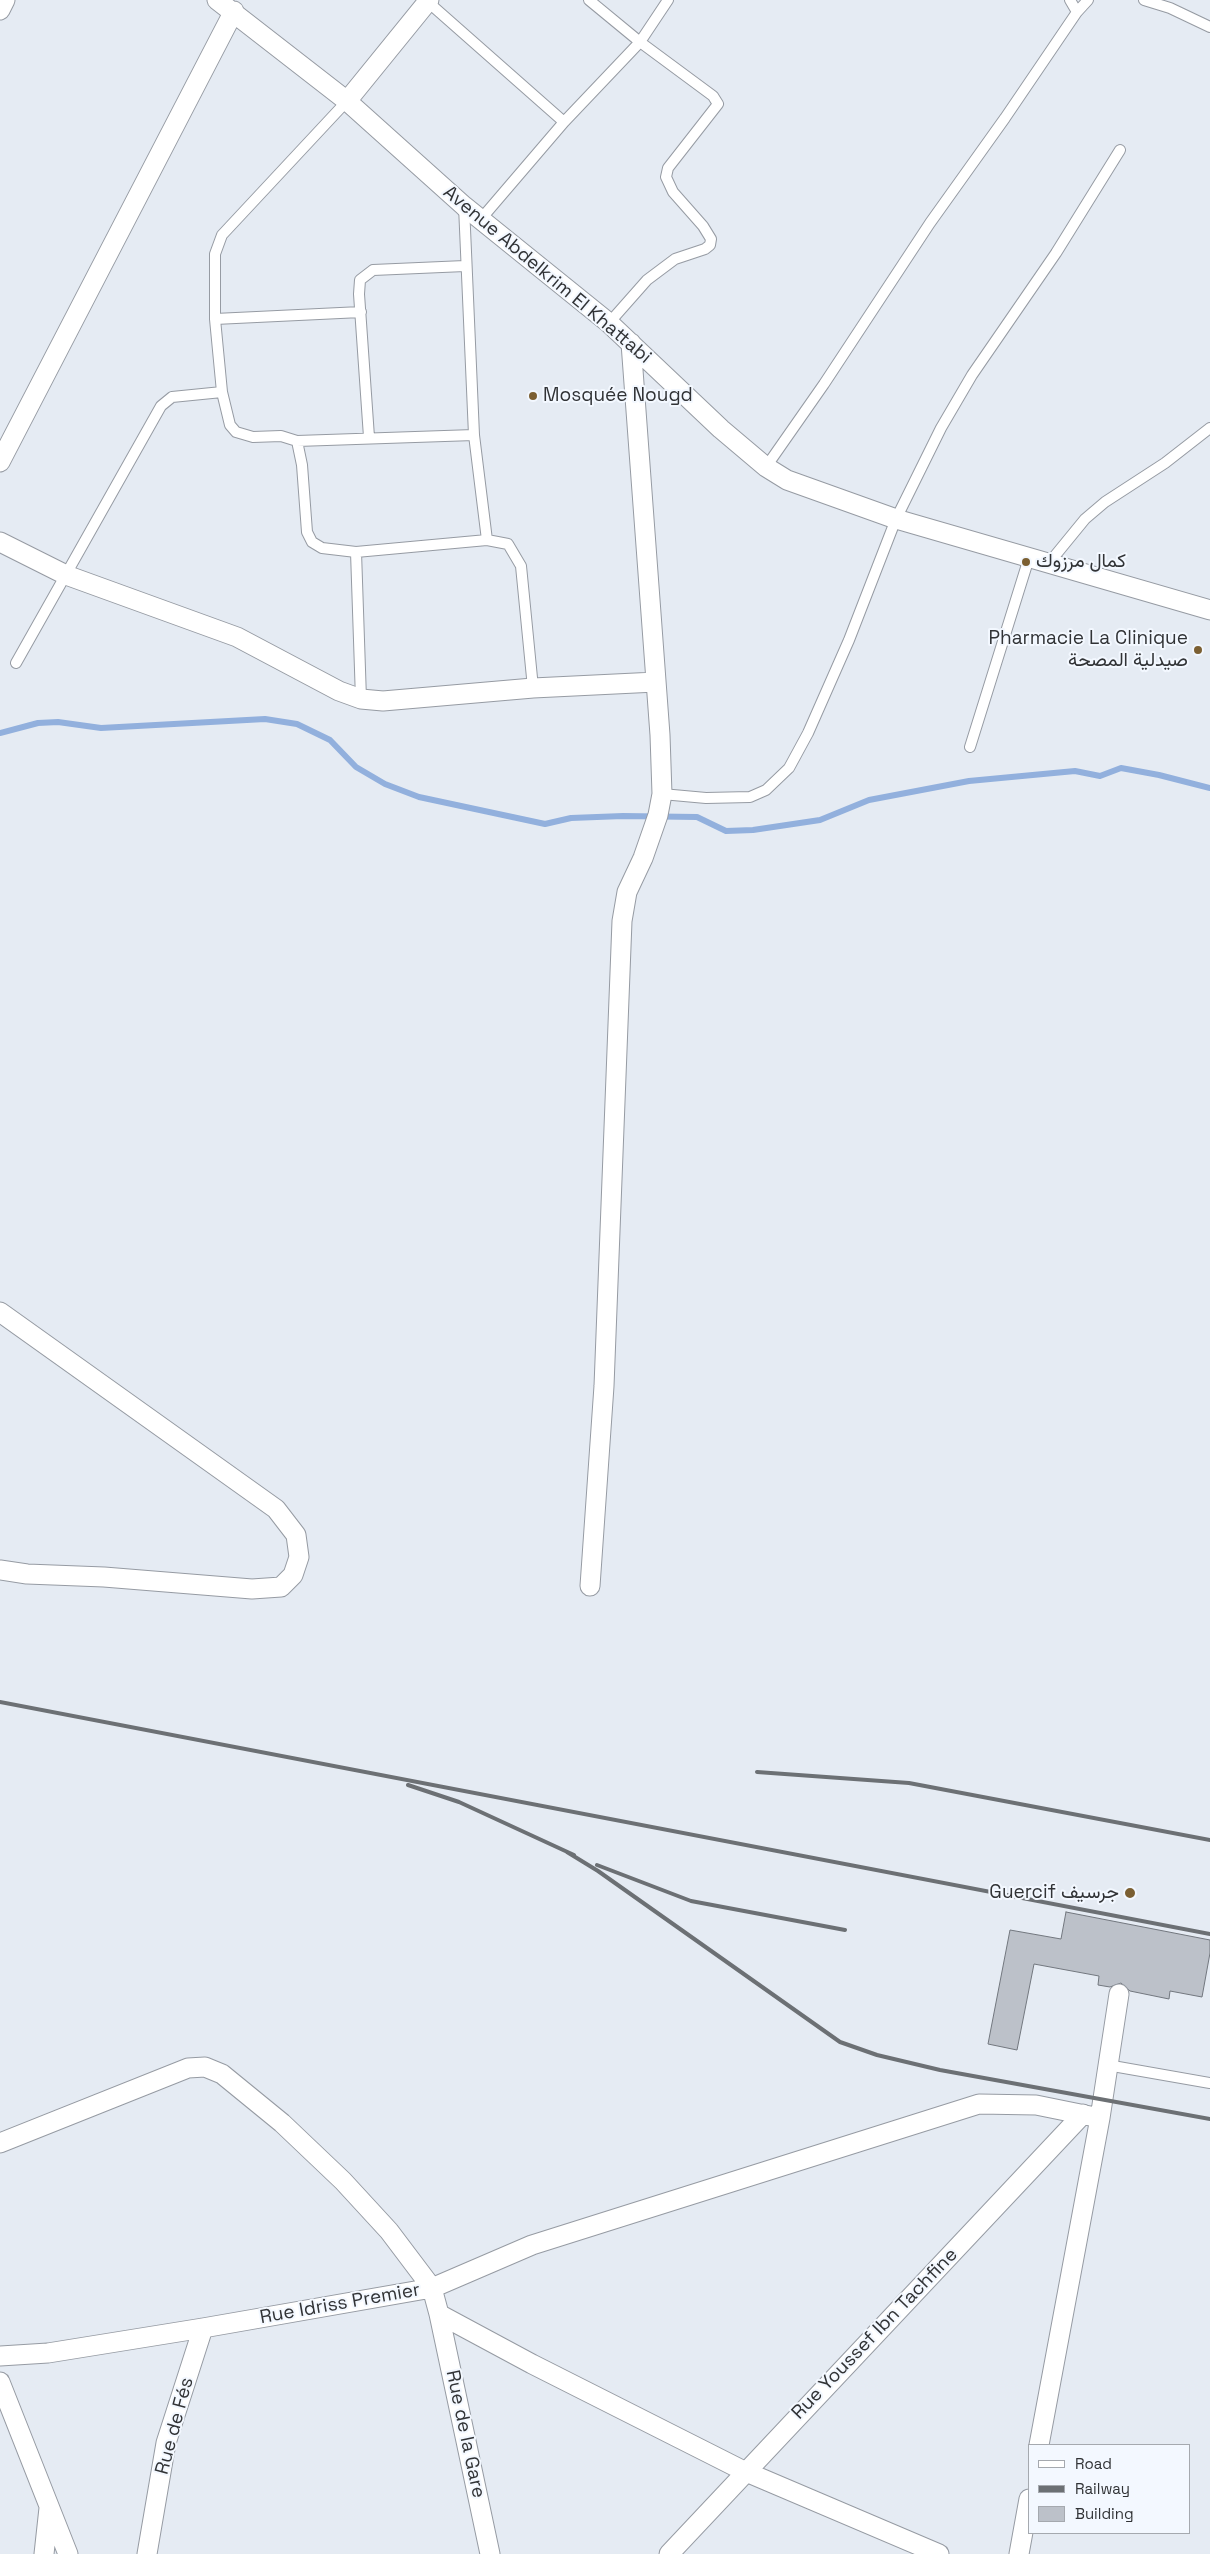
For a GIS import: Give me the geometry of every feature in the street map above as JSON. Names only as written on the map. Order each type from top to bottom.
[{"type":"street","points":[[0,10],[5,0]]},
{"type":"street","name":"Avenue Abdelkrim El Khattabi","points":[[217,0],[234,11],[347,102],[464,206],[609,323],[721,429],[766,467],[787,480],[896,519],[1210,610]]},
{"type":"street","points":[[347,102],[429,1]]},
{"type":"street","points":[[0,462],[234,11]]},
{"type":"street","points":[[590,1586],[604,1386],[622,921],[626,892],[646,849],[658,815],[662,794],[656,682],[631,343]]},
{"type":"street","points":[[0,542],[66,575],[237,637],[309,673],[339,691],[361,699],[383,701],[533,688],[656,682]]},
{"type":"street","points":[[0,1312],[276,1509],[296,1535],[299,1557],[293,1574],[281,1588],[252,1589],[0,1570]]},
{"type":"street","points":[[1039,2444],[1092,2116],[1107,2065],[1118,1994]]},
{"type":"street","points":[[0,2143],[188,2068],[205,2067],[222,2074],[282,2123],[343,2181],[389,2231],[432,2288],[532,2245],[979,2104],[1036,2105],[1092,2116]]},
{"type":"street","name":"Rue Youssef Ibn Tachfine","points":[[668,2554],[744,2472],[1092,2116]]},
{"type":"street","name":"Rue Idriss Premier","points":[[0,2356],[48,2353],[432,2288],[439,2314],[532,2364],[744,2472],[939,2554]]},
{"type":"street","name":"Rue de la Gare","points":[[439,2314],[490,2554]]},
{"type":"street","name":"Rue de Fés","points":[[147,2554],[166,2443],[203,2328]]},
{"type":"street","points":[[0,2382],[68,2554]]},
{"type":"street","points":[[1019,2554],[1028,2504]]},
{"type":"street","points":[[44,2554],[50,2505]]},
{"type":"lane","points":[[589,0],[640,42],[718,100],[716,110],[668,168],[666,177],[673,192],[704,226],[712,242],[705,249],[675,259],[647,280],[609,323]]},
{"type":"lane","points":[[481,219],[564,122],[640,42],[668,0]]},
{"type":"lane","points":[[1070,0],[1077,12]]},
{"type":"lane","points":[[766,467],[829,376],[930,223],[1006,118],[1077,12],[1088,0]]},
{"type":"lane","points":[[1144,0],[1170,8],[1210,27]]},
{"type":"lane","points":[[429,1],[564,122]]},
{"type":"lane","points":[[347,102],[222,235],[215,254],[215,319],[222,392],[230,426],[236,432],[253,438],[281,436],[297,440],[474,435]]},
{"type":"lane","points":[[662,794],[706,798],[750,797],[766,790],[789,768],[808,733],[849,640],[896,519],[941,428],[972,375],[1056,253],[1120,150]]},
{"type":"lane","points":[[464,206],[465,266],[474,435],[487,540]]},
{"type":"lane","points":[[369,437],[360,280],[373,270],[465,266]]},
{"type":"lane","points":[[215,319],[361,312]]},
{"type":"lane","points":[[16,663],[161,406],[172,397],[222,392]]},
{"type":"lane","points":[[1049,563],[1085,519],[1105,502],[1165,463],[1210,428]]},
{"type":"lane","points":[[297,440],[302,465],[307,532],[312,542],[322,548],[356,552],[487,540],[508,544],[521,566],[533,688]]},
{"type":"lane","points":[[356,552],[361,699]]},
{"type":"lane","points":[[970,746],[1029,558]]},
{"type":"lane","points":[[1107,2065],[1210,2083]]},
{"type":"building","name":"Guercif جرسيف","points":[[1066,1912],[1210,1940],[1210,1953],[1202,1997],[1170,1991],[1169,1999],[1130,1991],[1121,1983],[1110,1987],[1098,1985],[1099,1976],[1034,1964],[1017,2050],[988,2044],[1010,1930],[1061,1939]]},
{"type":"waterway","points":[[0,733],[38,723],[58,722],[101,728],[265,719],[297,724],[330,740],[356,767],[385,784],[419,797],[545,824],[571,818],[623,816],[697,817],[726,831],[753,830],[820,820],[869,800],[969,781],[1075,771],[1100,776],[1121,768],[1159,775],[1210,788]]},
{"type":"railway","points":[[0,1702],[1210,1934]]},
{"type":"railway","points":[[757,1772],[909,1783],[1210,1840]]},
{"type":"railway","points":[[408,1785],[459,1802],[574,1855]]},
{"type":"railway","points":[[567,1852],[598,1871],[840,2042],[877,2055],[940,2070],[1210,2119]]},
{"type":"railway","points":[[597,1865],[691,1901],[845,1930]]},
{"type":"place","name":"Mosquée Nougd","points":[[533,396]]},
{"type":"place","name":"كمال مرزوك","points":[[1026,562]]},
{"type":"place","name":"Pharmacie La Clinique صيدلية المصحة","points":[[1198,650]]},
{"type":"place","name":"Guercif جرسيف","points":[[1130,1893]]}]
